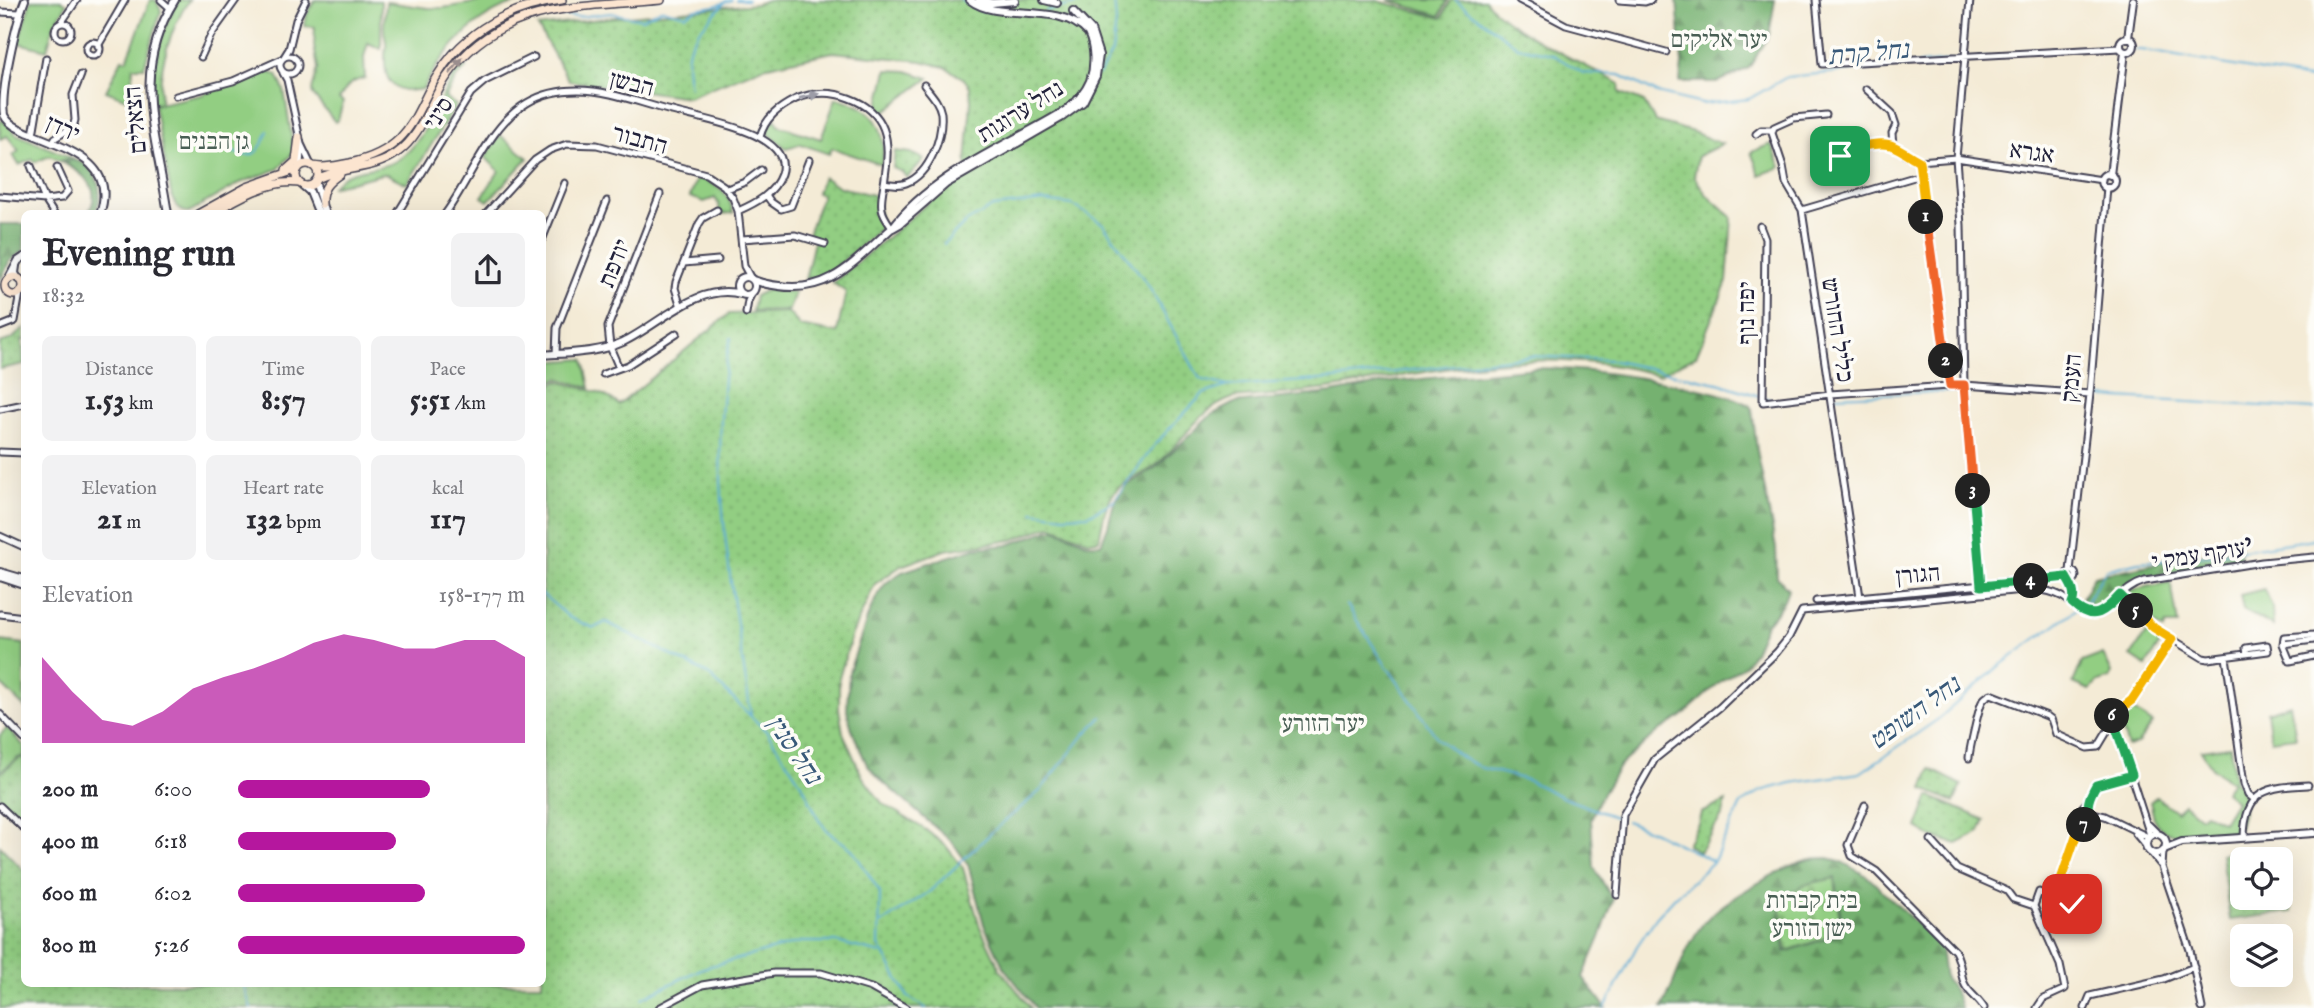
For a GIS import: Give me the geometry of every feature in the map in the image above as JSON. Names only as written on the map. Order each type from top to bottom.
[{"type":"main road","points":[[205,210],[247,187],[306,164],[326,168],[382,153],[407,131],[439,72],[472,36],[511,12],[535,4],[562,0]]},
{"type":"main road","points":[[220,210],[270,186],[292,182],[308,186],[316,180],[378,163],[402,149],[420,128],[441,86],[454,67],[478,43],[525,16],[548,11],[662,0]]},
{"type":"main road","points":[[275,177],[296,161],[300,140]]},
{"type":"main road","points":[[312,166],[317,173],[316,180]]},
{"type":"main road","points":[[299,168],[296,178],[301,184]]},
{"type":"main road","points":[[322,204],[321,197],[325,187],[346,171]]},
{"type":"main road","points":[[10,295],[4,283],[13,277],[21,279]]},
{"type":"main road","points":[[0,296],[21,291]]},
{"type":"street","name":"ירדן","points":[[25,0],[5,73],[2,114],[14,127],[87,160],[100,176],[105,195],[101,210]]},
{"type":"street","points":[[61,23],[77,0]]},
{"type":"street","points":[[99,46],[125,0]]},
{"type":"street","points":[[161,0],[170,8]]},
{"type":"street","name":"הצאלים","points":[[169,210],[153,140],[148,96],[152,61],[175,0]]},
{"type":"street","points":[[201,57],[211,35],[236,0]]},
{"type":"street","points":[[306,0],[296,20],[289,49],[280,64],[287,80],[300,140],[312,166]]},
{"type":"street","points":[[971,0],[989,7],[1026,2]]},
{"type":"street","points":[[979,0],[992,3],[1026,2]]},
{"type":"street","points":[[1519,0],[1566,25],[1665,52]]},
{"type":"street","points":[[1619,0],[1651,0]]},
{"type":"street","points":[[1816,0],[1822,64],[2131,51],[2133,41],[2128,38]]},
{"type":"street","points":[[1970,0],[1956,158],[1961,225],[1964,385],[1981,586]]},
{"type":"street","points":[[2128,38],[2133,0]]},
{"type":"street","name":"נחל ערוגות","points":[[891,229],[946,184],[1061,118],[1083,102],[1096,76],[1098,48],[1094,35],[1088,24],[1065,7],[1042,2]]},
{"type":"street","name":"נחל ערוגות","points":[[752,278],[771,285],[797,289],[821,284],[844,270],[941,182],[1066,110],[1085,90],[1092,75],[1093,46],[1087,32],[1070,14],[1042,2]]},
{"type":"street","points":[[0,12],[20,13]]},
{"type":"street","points":[[290,96],[291,83],[299,64],[295,58],[292,37]]},
{"type":"street","points":[[2110,175],[2122,40],[2128,38]]},
{"type":"street","name":"סיני","points":[[399,210],[471,93],[485,81],[534,57]]},
{"type":"street","points":[[33,135],[46,58]]},
{"type":"street","points":[[176,96],[233,81],[283,58],[295,58]]},
{"type":"street","points":[[263,68],[275,66],[289,75],[295,72]]},
{"type":"street","points":[[52,143],[55,138],[73,127],[73,94],[82,75]]},
{"type":"street","points":[[884,183],[898,185],[911,181],[927,165],[934,152],[941,113],[938,103],[924,85]]},
{"type":"street","points":[[1866,89],[1892,113],[1896,125],[1892,133],[1893,145],[1900,152],[1919,161],[1950,385]]},
{"type":"street","name":"הבשן","points":[[448,210],[501,125],[528,102],[552,93],[572,90],[593,91],[760,137],[776,148],[783,161],[780,177],[766,195]]},
{"type":"street","points":[[760,137],[772,114],[801,97],[826,93],[855,100],[874,114],[886,133],[888,158],[882,208],[891,229]]},
{"type":"street","points":[[1756,134],[1761,130],[1773,130],[1774,127],[1794,118],[1826,115]]},
{"type":"street","name":"כליל החורש","points":[[1773,130],[1786,183],[1801,210],[1860,597]]},
{"type":"street","points":[[299,168],[300,140]]},
{"type":"street","name":"התבור","points":[[490,210],[536,160],[550,150],[567,144],[597,145],[706,174],[727,189]]},
{"type":"street","points":[[1829,156],[1848,157],[1853,148],[1893,145]]},
{"type":"street","name":"אגרא","points":[[1919,161],[1956,158],[2102,180]]},
{"type":"street","points":[[738,211],[766,195],[781,209],[792,206],[809,160]]},
{"type":"street","points":[[31,166],[51,210]]},
{"type":"street","points":[[0,196],[45,200],[62,198],[68,191],[57,167]]},
{"type":"street","points":[[744,266],[736,288],[742,294],[747,310],[753,291],[752,278],[744,266],[738,211],[727,189],[745,182],[761,170]]},
{"type":"street","points":[[2106,175],[2110,175],[2114,177],[2114,184],[2107,187],[2102,184],[2102,180],[2106,175]]},
{"type":"street","points":[[1801,210],[1921,176]]},
{"type":"street","points":[[316,180],[324,210]]},
{"type":"street","points":[[546,230],[565,183]]},
{"type":"street","points":[[301,184],[310,192],[317,210]]},
{"type":"street","name":"העמק","points":[[2072,603],[2074,598],[2068,576],[2090,394],[2107,187]]},
{"type":"street","name":"יודפת","points":[[610,347],[607,333],[610,320],[660,194]]},
{"type":"street","points":[[556,354],[557,328],[607,201]]},
{"type":"street","points":[[681,307],[676,288],[684,263],[699,224],[703,218],[717,210]]},
{"type":"street","name":"יפה נוף","points":[[1760,226],[1765,239],[1763,402],[1830,394]]},
{"type":"street","points":[[741,239],[795,234],[825,244]]},
{"type":"street","points":[[4,283],[12,268],[21,259]]},
{"type":"street","points":[[21,260],[15,270],[21,279]]},
{"type":"street","points":[[684,263],[718,260]]},
{"type":"street","points":[[546,355],[610,347],[638,334],[690,302],[715,294],[738,279],[752,278]]},
{"type":"street","name":"נחל ערוגות","points":[[715,294],[729,291],[742,294],[771,285]]},
{"type":"street","points":[[0,327],[12,323],[18,316],[17,307],[21,294]]},
{"type":"street","points":[[10,295],[17,307]]},
{"type":"street","points":[[603,374],[639,359],[677,333]]},
{"type":"street","points":[[610,347],[619,369]]},
{"type":"street","points":[[1830,394],[1964,385],[2090,394]]},
{"type":"street","points":[[0,409],[21,405]]},
{"type":"street","points":[[0,452],[21,453]]},
{"type":"street","points":[[0,536],[21,546]]},
{"type":"street","name":"עוקף עמק י’","points":[[1617,895],[1623,815],[1656,759],[1720,707],[1777,652],[1789,637],[1802,611],[2034,589],[2058,594],[2083,612],[2093,615],[2102,612],[2128,588],[2144,581],[2314,556]]},
{"type":"street","points":[[0,574],[21,579]]},
{"type":"street","name":"הגורן","points":[[1816,601],[2068,576]]},
{"type":"street","points":[[2120,595],[2152,626],[2204,659],[2247,654]]},
{"type":"street","points":[[0,614],[21,617]]},
{"type":"street","points":[[2314,635],[2284,637],[2283,644],[2290,661],[2314,656]]},
{"type":"street","points":[[2146,846],[2149,836],[2146,819],[2111,714],[2124,708],[2132,700],[2172,639]]},
{"type":"street","points":[[2283,644],[2314,640]]},
{"type":"street","points":[[2226,657],[2245,784],[2248,794],[2255,800]]},
{"type":"street","points":[[1969,758],[1979,710],[1984,699],[1991,694],[2047,716],[2059,736],[2087,748],[2098,747],[2106,732],[2116,729]]},
{"type":"street","points":[[0,714],[21,736]]},
{"type":"street","points":[[2087,822],[2085,811],[2096,785],[2132,775]]},
{"type":"street","points":[[2244,837],[2246,819],[2261,793],[2273,788],[2308,785]]},
{"type":"street","points":[[1865,805],[1848,845],[1852,856],[1876,871],[1955,951],[1961,961],[1965,985],[1984,1008]]},
{"type":"street","points":[[0,806],[21,826]]},
{"type":"street","points":[[2077,833],[2074,816],[2085,811],[2101,814],[2149,836],[2161,836],[2182,842]]},
{"type":"street","points":[[2055,897],[2077,833],[2093,816],[2101,814]]},
{"type":"street","points":[[2146,819],[2166,844],[2162,867]]},
{"type":"street","points":[[2076,822],[2087,822]]},
{"type":"street","points":[[2130,828],[2162,867],[2194,967],[2202,1008]]},
{"type":"street","points":[[2151,853],[2157,854],[2182,842],[2314,833]]},
{"type":"street","points":[[1931,840],[1957,869],[2007,891],[2013,899],[2034,906]]},
{"type":"street","points":[[2037,1008],[2043,999],[2065,989],[2060,965],[2034,906],[2039,892],[2072,904]]},
{"type":"street","points":[[2085,1008],[2090,996],[2164,979],[2194,967]]},
{"type":"street","points":[[659,1008],[702,985],[774,973],[821,974],[871,988],[906,1008]]},
{"type":"green space","points":[[31,0],[61,0],[67,4],[54,25],[47,50],[18,43]]},
{"type":"green space","points":[[150,0],[156,0],[161,11],[144,67],[133,67],[132,83],[141,85],[139,104],[106,91],[122,59],[127,60]]},
{"type":"green space","points":[[179,0],[189,0],[176,23],[163,62],[161,103],[152,103],[158,50]]},
{"type":"green space","points":[[315,0],[381,1],[381,49],[368,43],[364,57],[365,78],[352,83],[345,90],[339,99],[343,102],[335,122],[313,95],[312,90],[318,68],[314,46],[315,27],[304,26]]},
{"type":"green space","points":[[491,0],[531,0],[497,11],[467,31],[442,58],[423,89],[402,89],[390,81],[385,67],[386,2],[443,8]]},
{"type":"green space","points":[[767,0],[1374,0],[1442,18],[1451,0],[1485,0],[1528,34],[1620,84],[1619,92],[1644,102],[1655,121],[1722,144],[1698,156],[1694,176],[1706,194],[1732,217],[1727,282],[1696,356],[1658,375],[1617,366],[1577,362],[1498,363],[1327,389],[1233,398],[1199,419],[1155,466],[1115,491],[1107,507],[1099,540],[1089,541],[1050,526],[1012,540],[945,550],[901,566],[875,584],[852,634],[839,678],[839,709],[843,733],[862,776],[882,803],[926,830],[946,846],[963,868],[980,927],[1000,969],[1031,1008],[0,1008],[0,846],[21,868],[21,987],[546,987],[546,387],[558,381],[598,393],[619,405],[729,314],[788,312],[800,326],[837,333],[846,292],[833,283],[936,196],[969,173],[966,162],[970,87],[964,79],[945,67],[921,61],[833,52],[763,67],[688,97],[569,81],[538,27],[756,4]]},
{"type":"green space","points":[[1388,0],[1448,0],[1440,16]]},
{"type":"green space","name":"יער אליקים","points":[[1677,0],[1775,0],[1769,35],[1749,68],[1718,82],[1680,82],[1682,64]]},
{"type":"green space","points":[[462,63],[466,68],[457,77],[445,98],[456,105],[407,184],[382,174],[331,187],[350,173],[390,164],[407,153],[425,129]]},
{"type":"green space","points":[[887,70],[907,71],[929,78],[882,113],[878,109]]},
{"type":"green space","name":"גן הבנים","points":[[268,72],[277,75],[284,90],[294,152],[278,169],[240,183],[193,210],[181,210],[172,198],[154,105],[201,95]]},
{"type":"green space","points":[[836,98],[860,107],[876,120],[883,139],[882,165],[832,148],[829,154],[801,144],[786,148],[767,133],[775,119],[780,126],[821,139]]},
{"type":"green space","points":[[3,120],[16,134],[72,158],[59,161],[50,156],[19,165],[13,155],[19,151],[7,136],[0,139],[0,121]]},
{"type":"green space","points":[[500,135],[528,158],[488,201],[482,197],[499,171],[485,157]]},
{"type":"green space","points":[[1771,144],[1781,167],[1760,175],[1751,152]]},
{"type":"green space","points":[[895,151],[911,153],[924,159],[907,178],[893,168]]},
{"type":"green space","points":[[61,162],[81,162],[93,173],[100,197],[96,210],[89,210],[93,196],[88,182]]},
{"type":"green space","points":[[823,177],[840,187],[877,196],[883,226],[827,275],[805,280],[815,237],[808,234],[822,195],[817,193]]},
{"type":"green space","points":[[697,178],[721,190],[729,200],[733,213],[720,214],[715,198],[704,202],[690,197]]},
{"type":"green space","points":[[0,224],[21,224],[21,252],[9,262],[0,281]]},
{"type":"green space","points":[[767,290],[795,292],[789,310],[752,311],[755,296]]},
{"type":"green space","points":[[21,331],[21,365],[0,369],[0,343],[12,339]]},
{"type":"green space","points":[[584,359],[590,388],[558,378],[546,384],[546,362]]},
{"type":"green space","name":"יער הזורע","points":[[1537,368],[1624,375],[1713,392],[1749,405],[1752,409],[1776,548],[1777,577],[1788,589],[1782,605],[1766,624],[1754,652],[1744,666],[1721,681],[1681,717],[1659,731],[1620,765],[1599,800],[1591,819],[1594,867],[1613,900],[1583,977],[1606,1008],[1036,1008],[1004,968],[984,925],[968,864],[952,842],[867,765],[853,733],[847,711],[849,672],[869,613],[886,583],[902,572],[975,548],[1008,545],[1049,530],[1057,530],[1089,544],[1101,544],[1113,506],[1124,487],[1155,468],[1211,415],[1234,403],[1331,393],[1390,382]]},
{"type":"green space","points":[[2240,547],[2241,563],[2132,579],[2100,606],[2089,609],[2079,604],[2094,576]]},
{"type":"green space","points":[[2171,582],[2178,625],[2165,625],[2164,630],[2126,596],[2131,590]]},
{"type":"green space","points":[[2264,589],[2272,607],[2273,626],[2243,610],[2240,595]]},
{"type":"green space","points":[[2149,629],[2163,639],[2146,666],[2131,656]]},
{"type":"green space","points":[[0,641],[21,644],[21,704],[0,683]]},
{"type":"green space","points":[[2103,654],[2112,673],[2110,678],[2098,682],[2090,690],[2073,683],[2082,662]]},
{"type":"green space","points":[[2290,704],[2296,737],[2271,740],[2267,712]]},
{"type":"green space","points":[[2132,710],[2153,723],[2137,744],[2128,747],[2119,719]]},
{"type":"green space","points":[[7,728],[21,743],[21,757],[0,772],[0,735]]},
{"type":"green space","points":[[2230,746],[2235,783],[2246,800],[2237,834],[2194,837],[2181,836],[2162,829],[2156,823],[2150,802],[2156,797],[2177,812],[2184,804],[2200,817],[2205,813],[2223,822],[2236,801],[2225,792],[2232,782],[2213,769],[2201,750]]},
{"type":"green space","points":[[21,758],[21,820],[0,800],[0,773]]},
{"type":"green space","points":[[1930,769],[1962,785],[1954,802],[1923,789]]},
{"type":"green space","points":[[1929,796],[1985,820],[1980,832],[1957,844],[1932,837],[1917,828]]},
{"type":"green space","points":[[1726,801],[1723,814],[1699,852],[1687,844],[1701,813]]},
{"type":"green space","points":[[2230,853],[2230,910],[2292,912],[2230,920],[2221,854]]},
{"type":"green space","points":[[1814,858],[1840,861],[1867,876],[1941,947],[1945,978],[1961,1008],[1662,1008],[1690,945],[1702,925],[1721,907],[1782,871]],"holes":[[[1839,904],[1843,933],[1785,952],[1783,933],[1789,924]]]},
{"type":"green space","name":"בית קברות ישן הזורע","points":[[1835,878],[1841,933],[1786,951],[1780,902],[1803,885]]},
{"type":"waterway","name":"נחל קרת","points":[[553,15],[578,17],[611,13],[642,19],[662,9],[686,15],[696,9],[732,0]]},
{"type":"waterway","name":"נחל קרת","points":[[736,0],[748,0]]},
{"type":"waterway","name":"נחל קרת","points":[[961,0],[981,11],[988,11]]},
{"type":"waterway","name":"נחל קרת","points":[[1046,11],[1091,0]]},
{"type":"waterway","points":[[1099,75],[1112,52],[1116,22],[1114,0]]},
{"type":"waterway","name":"נחל קרת","points":[[1455,0],[1518,47],[1552,54],[1583,73],[1620,75],[1657,93],[1702,104],[1749,99],[1787,77],[1963,60]]},
{"type":"waterway","points":[[690,87],[687,71],[689,48],[699,31],[726,1]]},
{"type":"waterway","name":"נחל קרת","points":[[2125,50],[2142,50],[2314,80]]},
{"type":"waterway","name":"נחל קרת","points":[[1968,59],[1991,58]]},
{"type":"waterway","points":[[225,148],[241,155],[252,154],[261,146],[268,131]]},
{"type":"waterway","points":[[944,244],[965,223],[993,207],[1044,201],[1073,205],[1103,224],[1148,285],[1200,379],[1227,386],[1334,379],[1532,356],[1610,360],[1718,383],[1769,399]]},
{"type":"waterway","points":[[731,338],[725,368],[721,418],[722,493],[729,567],[751,716]]},
{"type":"waterway","points":[[1033,512],[1064,516],[1088,515],[1114,501],[1156,443],[1203,394],[1227,386]]},
{"type":"waterway","points":[[1834,396],[1961,391]]},
{"type":"waterway","points":[[1966,391],[2076,396]]},
{"type":"waterway","points":[[2099,397],[2314,409]]},
{"type":"waterway","name":"נחל השופט","points":[[1605,1008],[1637,946],[1656,918],[1714,861],[1741,804],[1761,791],[1791,783],[1860,773],[1937,720],[1998,667],[2086,602],[2106,570],[2138,562],[2185,559],[2314,539]]},
{"type":"waterway","name":"נחל סנין","points":[[546,597],[570,618],[594,628],[606,622],[708,674],[767,732],[803,786],[827,831],[852,849],[880,892],[879,945],[908,997],[926,1008]]},
{"type":"waterway","points":[[1347,605],[1438,739],[1462,758],[1482,768],[1527,780],[1564,798],[1620,819]]},
{"type":"waterway","points":[[879,925],[929,892],[1040,791],[1084,735],[1102,717]]},
{"type":"waterway","points":[[1626,821],[1713,861]]},
{"type":"waterway","points":[[642,998],[703,968],[801,942],[836,942],[881,953]]},
{"type":"waterway","points":[[244,987],[251,1008]]},
{"type":"route","points":[[1840,156],[1848,157],[1853,148],[1893,145],[1900,152],[1919,161],[1950,385],[1964,385],[1981,586],[2066,577],[2070,581],[2074,598],[2072,603],[2083,612],[2093,615],[2102,612],[2120,595],[2152,626],[2172,639],[2132,700],[2124,708],[2111,714],[2132,775],[2094,787],[2088,801],[2089,821],[2077,833],[2055,897],[2072,904]]}]
